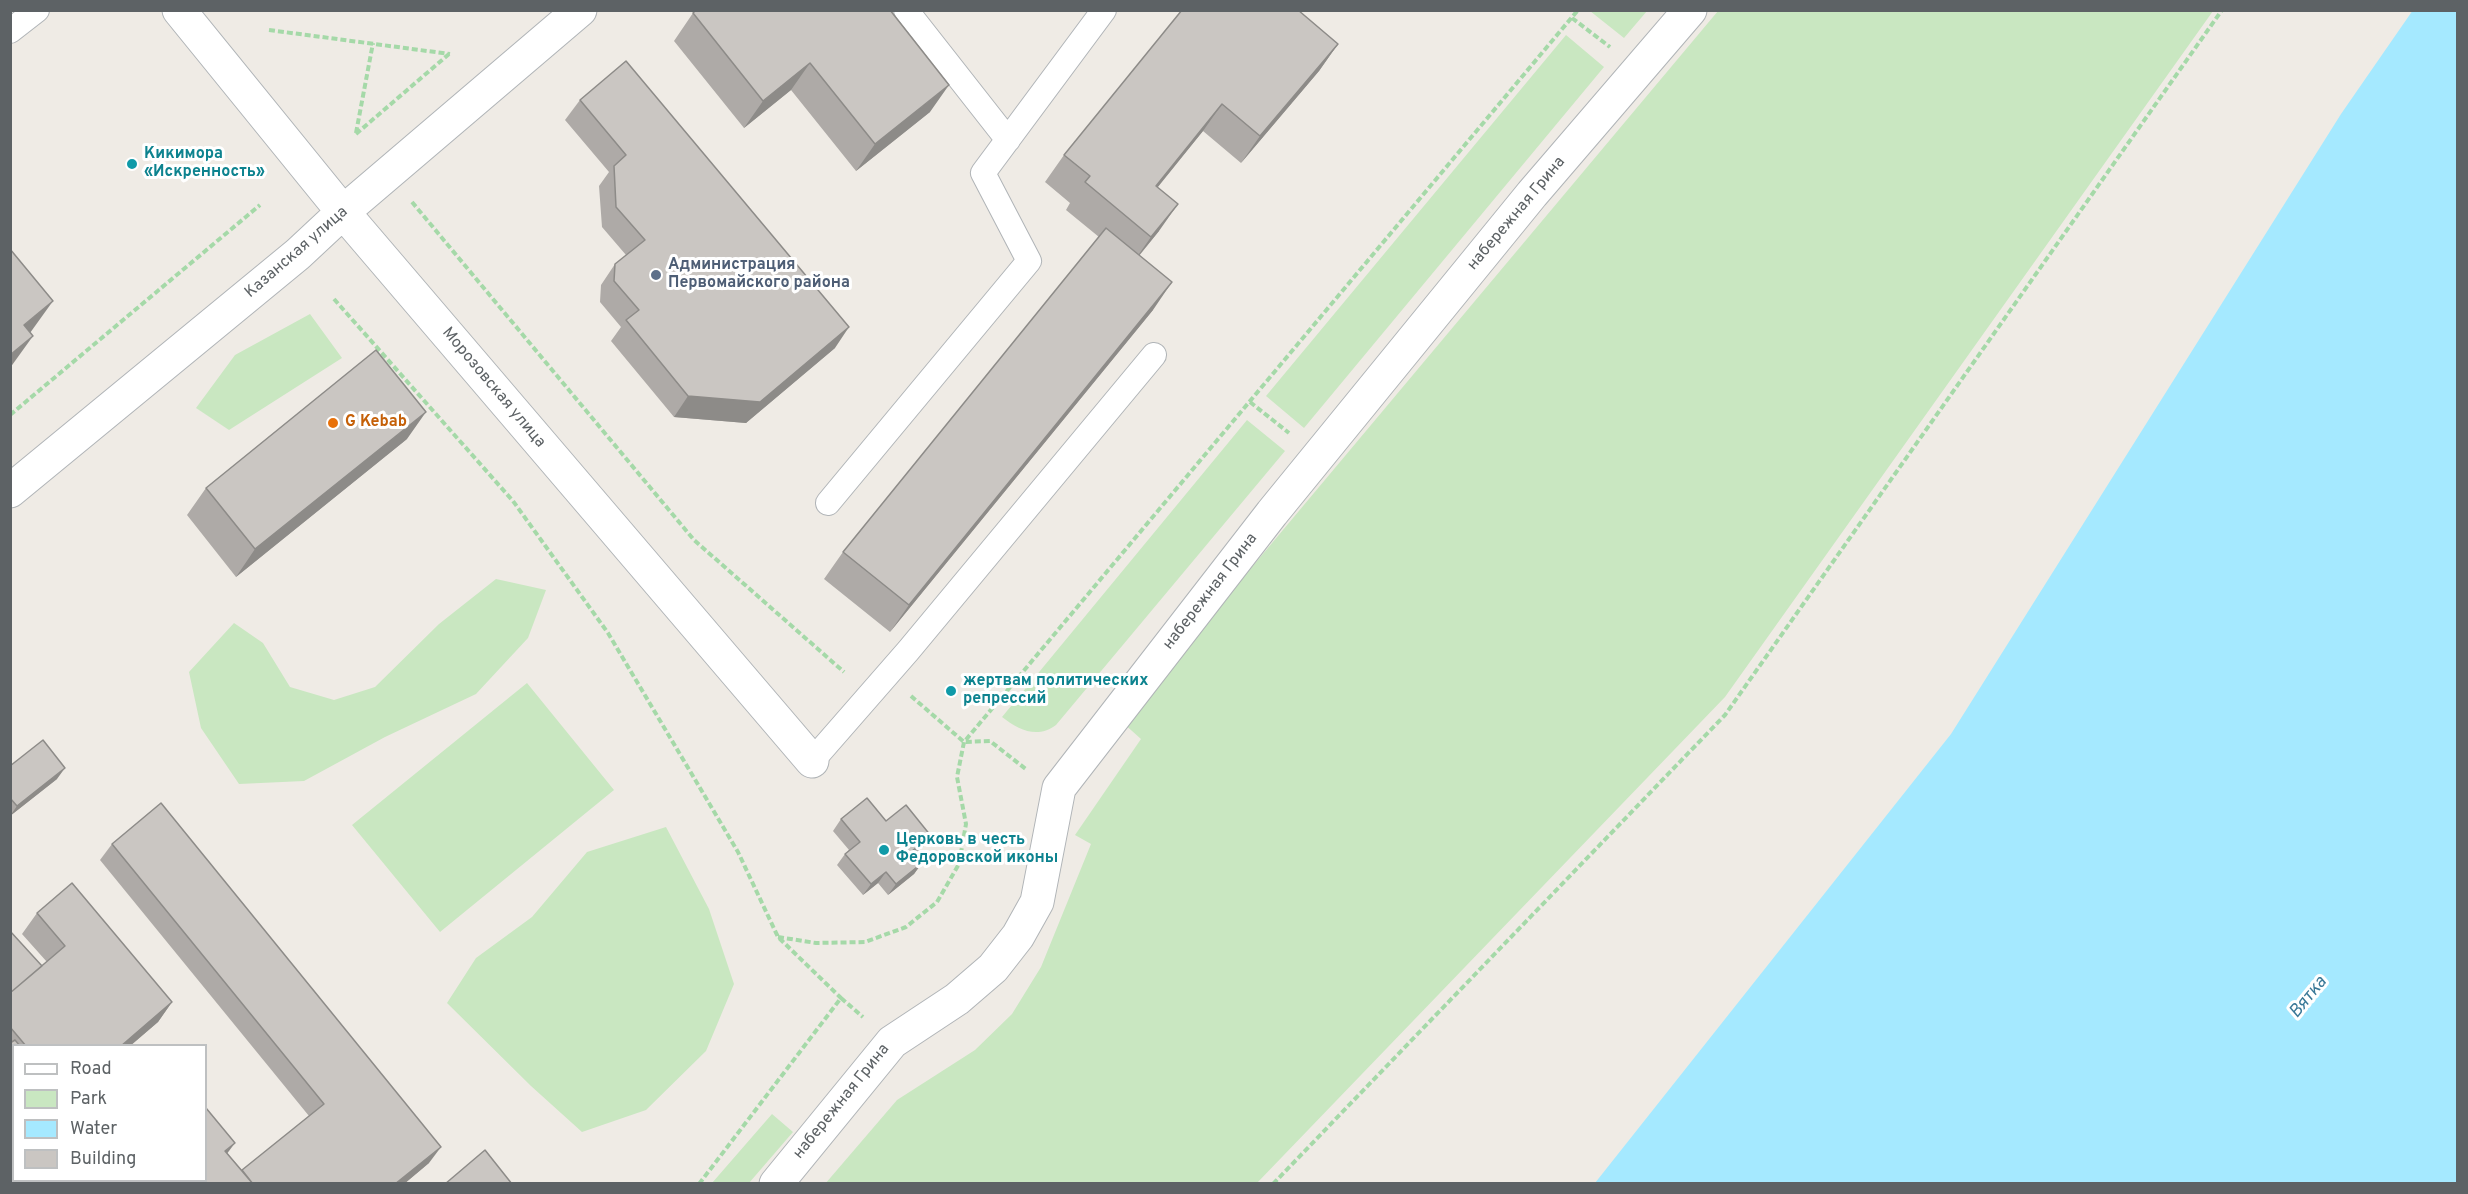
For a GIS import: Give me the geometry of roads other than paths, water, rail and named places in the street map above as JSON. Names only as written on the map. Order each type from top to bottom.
[{"type":"street","name":"Морозовская улица","points":[[179,10],[343,212],[812,761]]},
{"type":"street","name":"Казанская улица","points":[[10,491],[298,254],[343,212],[580,10]]},
{"type":"street","name":"набережная Грина","points":[[776,1184],[892,1042],[957,999],[993,968],[1017,936],[1037,902],[1059,788],[1272,513],[1525,203],[1690,10]]},
{"type":"lane","points":[[10,32],[37,10]]},
{"type":"lane","points":[[906,10],[1008,140]]},
{"type":"lane","points":[[828,503],[1029,261],[983,172],[1104,10]]},
{"type":"lane","points":[[812,761],[908,651],[1154,356]]},
{"type":"water","name":"Вятка","points":[[2413,10],[2458,11],[2457,1183],[1595,1183],[1951,734],[2341,114]]},
{"type":"place","name":"Кикимора «Искренность»","points":[[132,164]]},
{"type":"place","name":"Администрация Первомайского района","points":[[656,275]]},
{"type":"place","name":"G Kebab","points":[[333,423]]},
{"type":"place","name":"жертвам политических репрессий","points":[[951,691]]},
{"type":"place","name":"Церковь в честь Федоровской иконы","points":[[884,850]]}]
